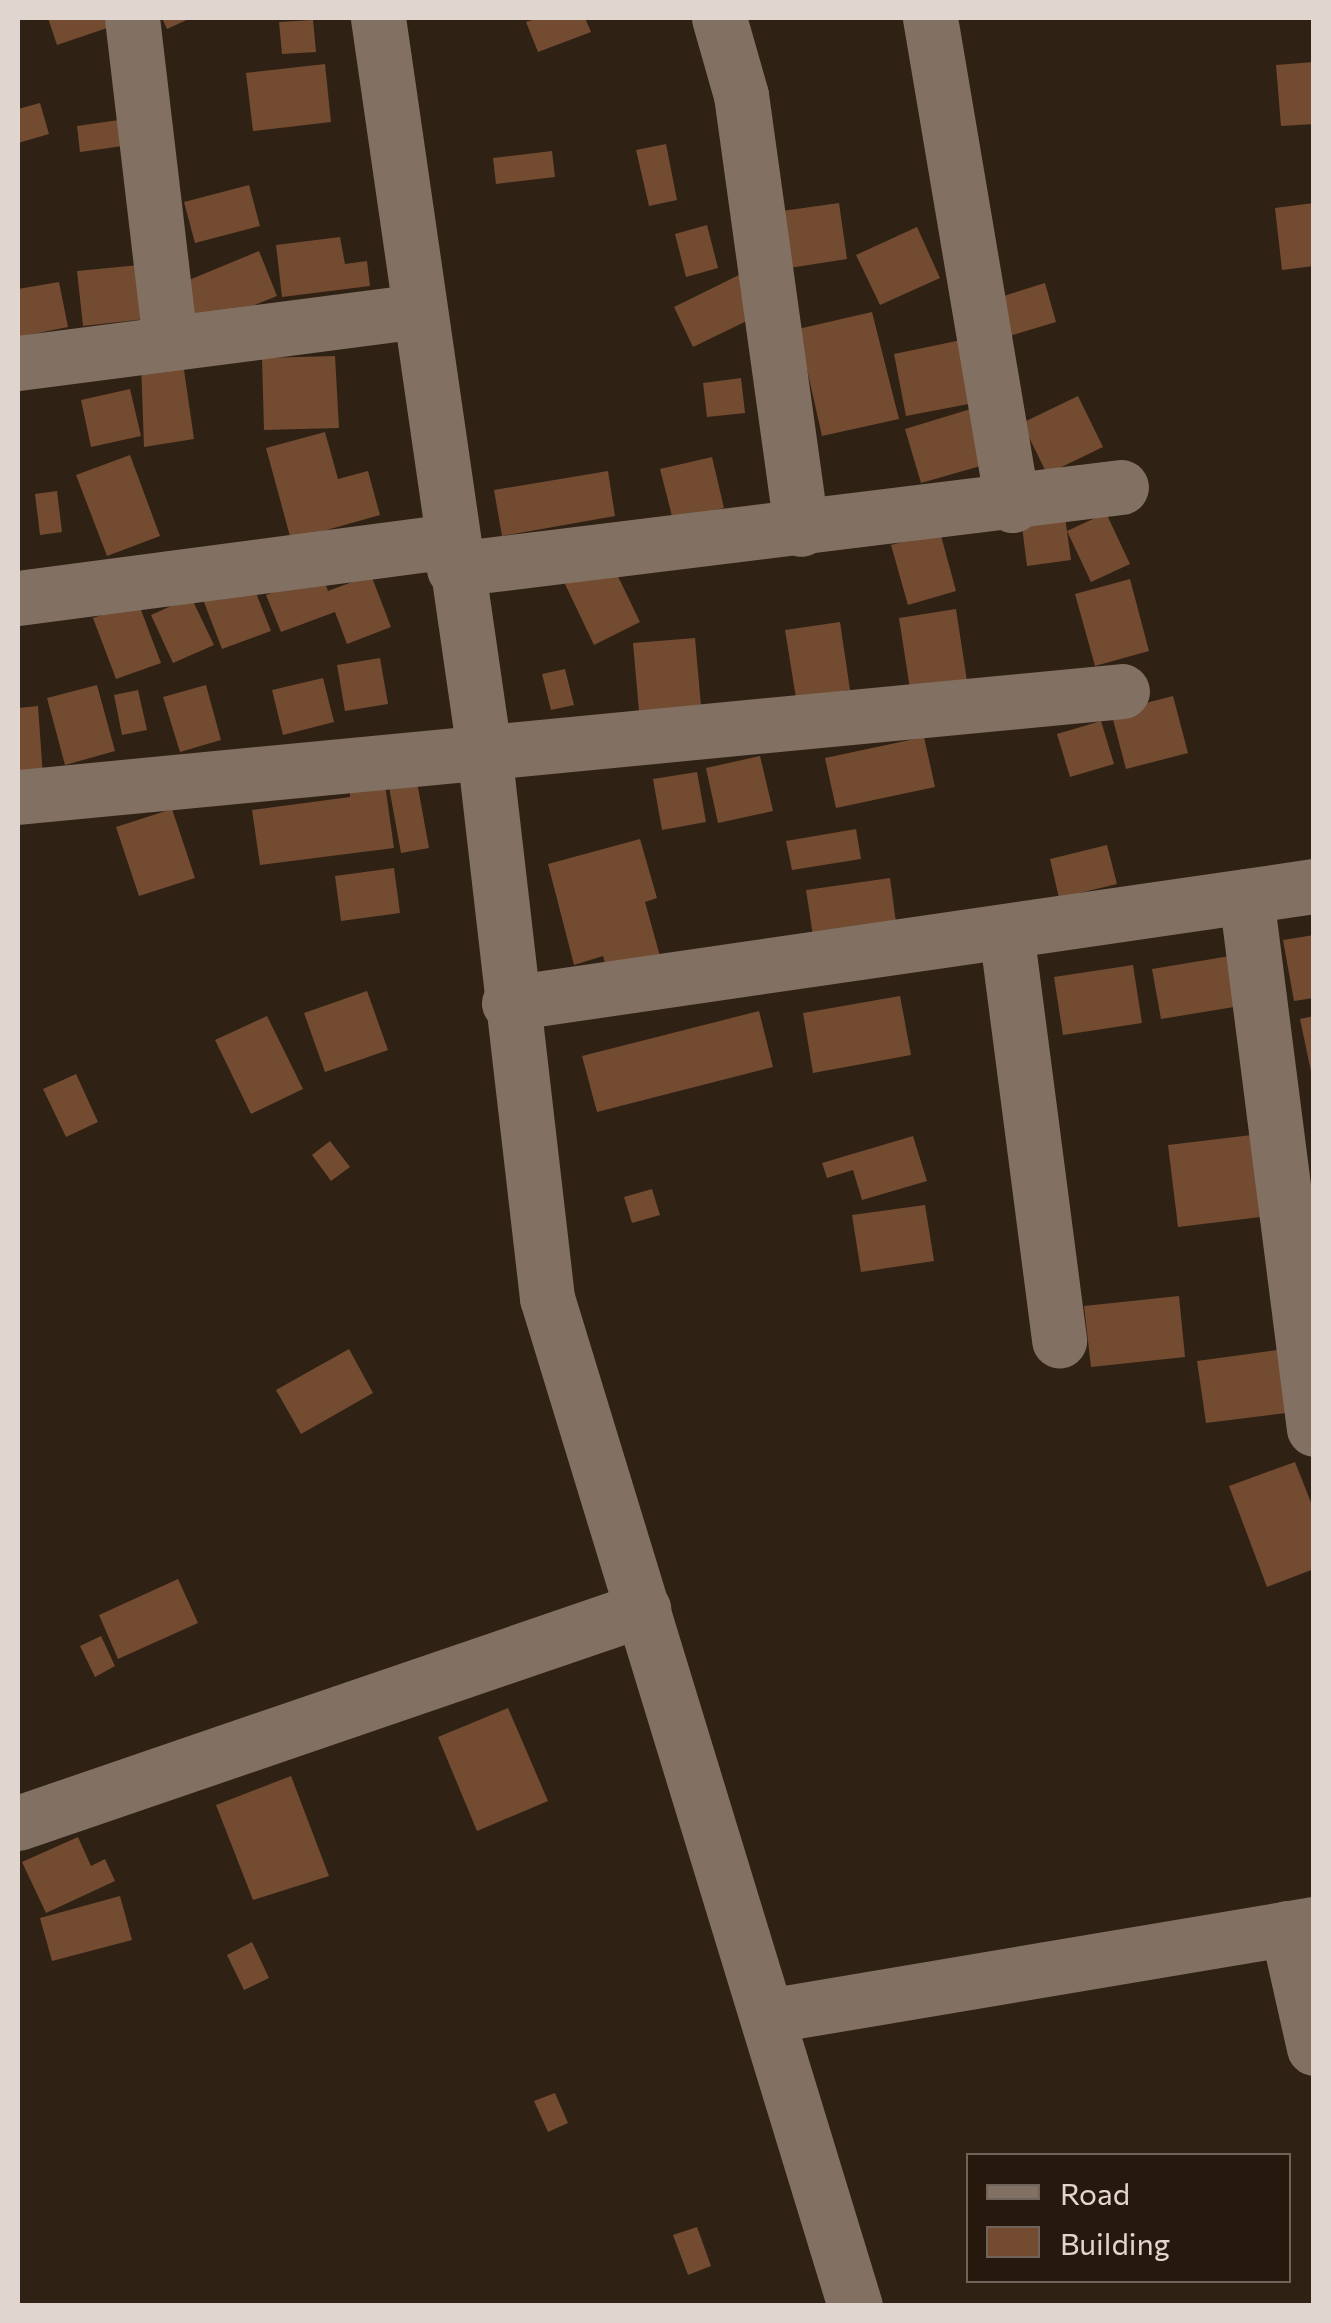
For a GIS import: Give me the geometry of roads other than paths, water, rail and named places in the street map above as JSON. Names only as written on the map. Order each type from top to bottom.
[{"type":"street","points":[[132,18],[170,344]]},
{"type":"street","points":[[378,18],[452,555],[484,751],[509,1003],[548,1298],[855,2306]]},
{"type":"street","points":[[719,18],[741,95],[801,529]]},
{"type":"street","points":[[930,18],[1012,505]]},
{"type":"street","points":[[18,363],[419,310]]},
{"type":"street","points":[[18,598],[452,555],[801,529],[1012,505],[1121,487]]},
{"type":"street","points":[[18,797],[1122,691]]},
{"type":"street","points":[[509,1003],[1314,886]]},
{"type":"street","points":[[1246,896],[1314,1429]]},
{"type":"street","points":[[1006,931],[1060,1341]]},
{"type":"street","points":[[18,1823],[642,1609]]},
{"type":"street","points":[[767,2016],[1300,1926],[1314,2048]]}]
